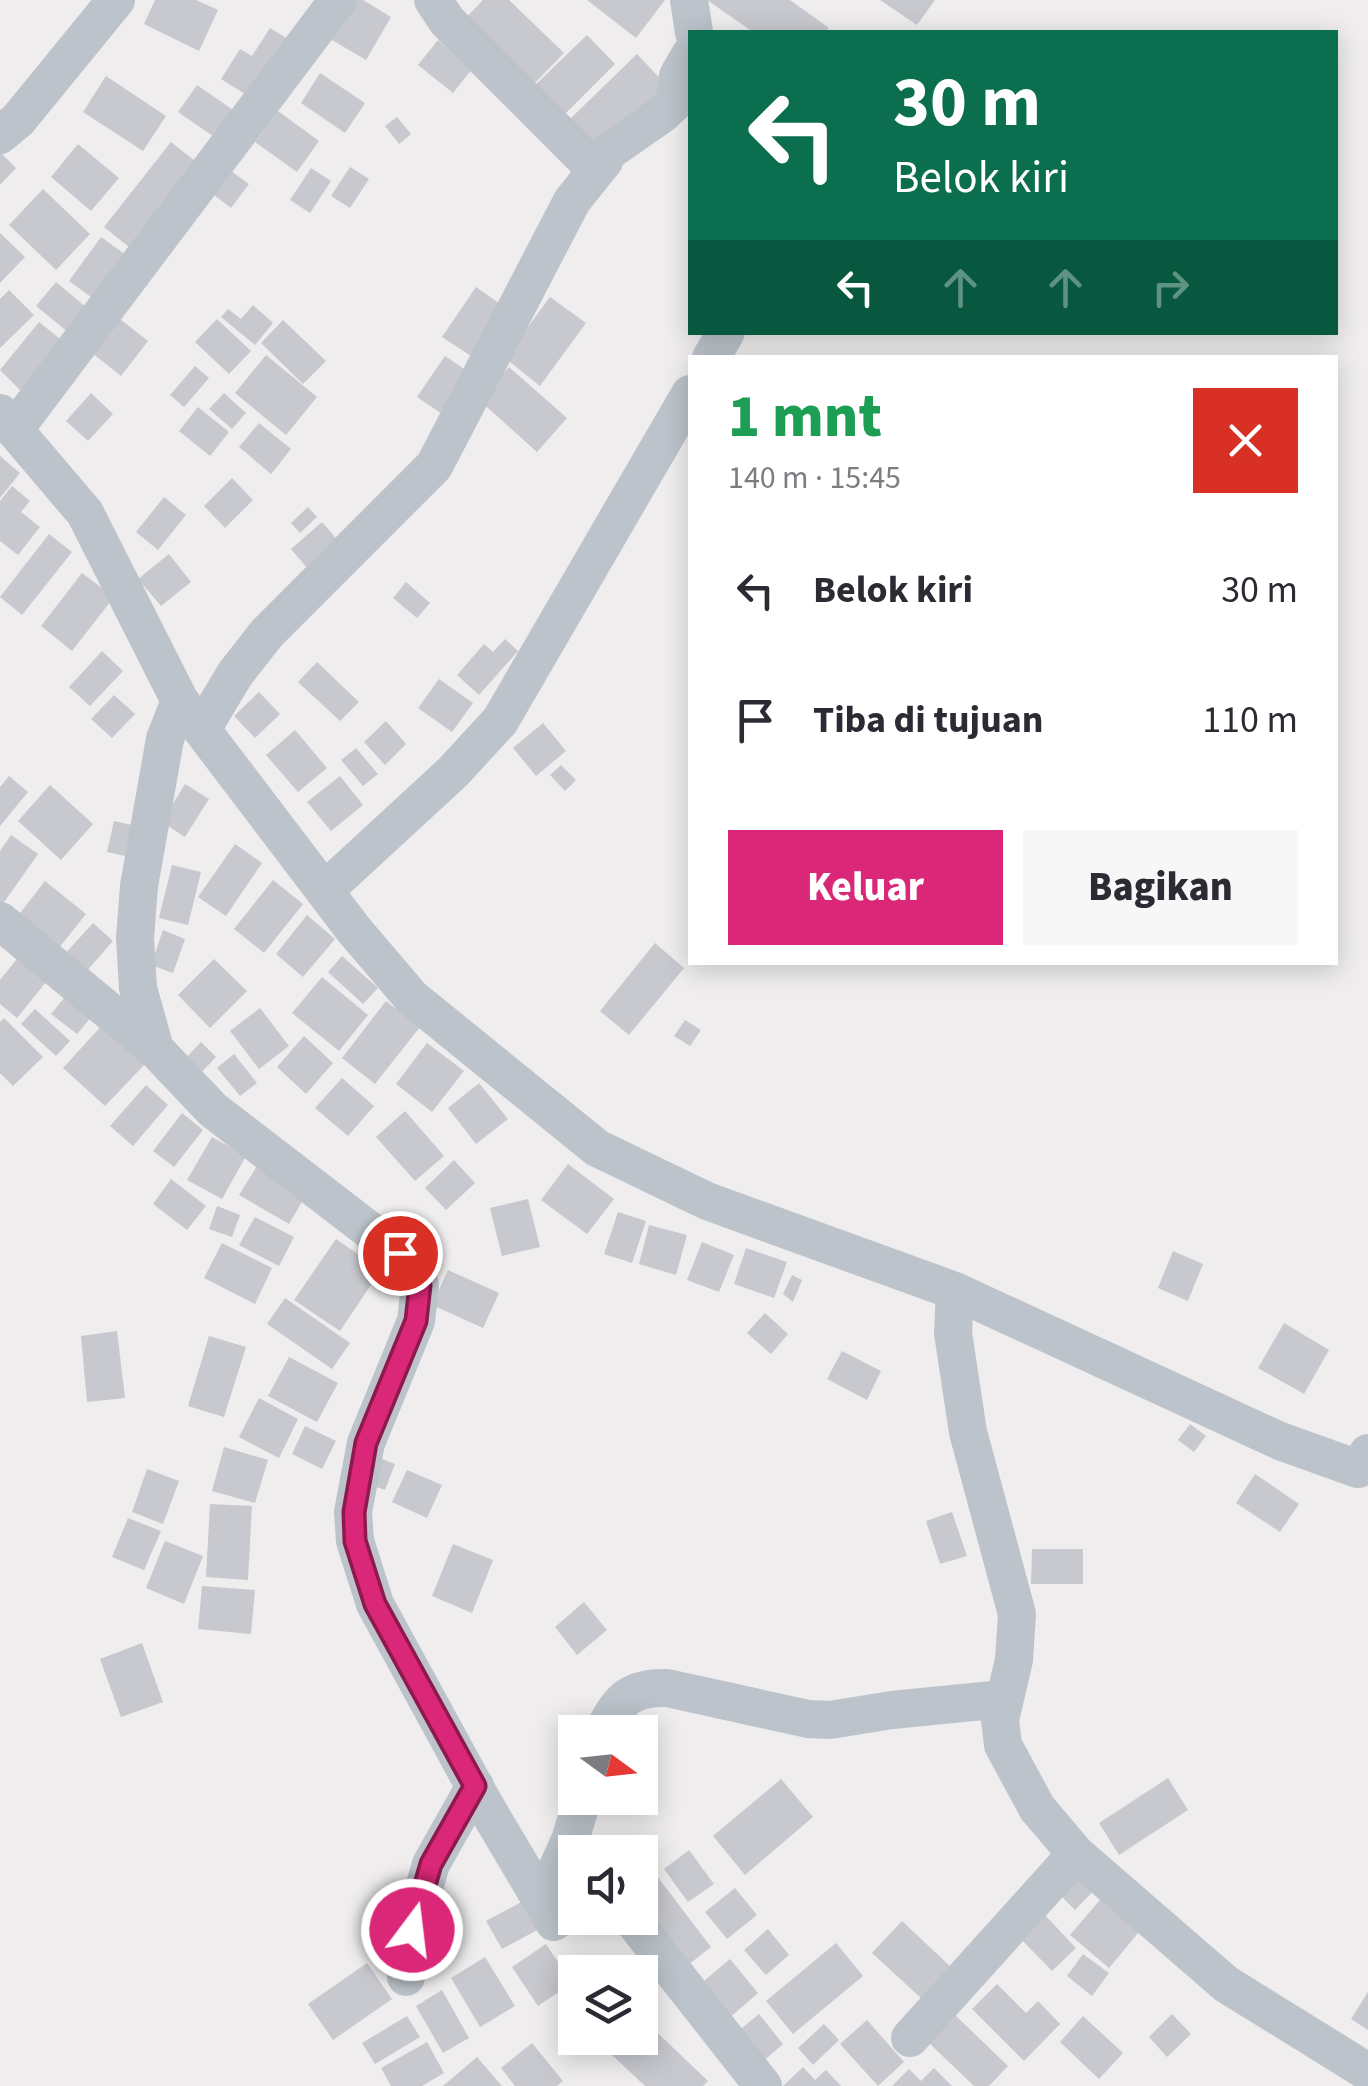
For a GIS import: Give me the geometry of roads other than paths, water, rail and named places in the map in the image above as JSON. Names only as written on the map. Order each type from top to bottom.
[{"type":"street","points":[[0,135],[18,120],[116,0]]},
{"type":"street","points":[[338,0],[7,422],[86,513],[191,715],[354,930],[412,998],[596,1148],[706,1201],[955,1291],[1280,1441],[1365,1465]]},
{"type":"street","points":[[433,0],[448,21],[596,170]]},
{"type":"street","points":[[689,0],[694,30]]},
{"type":"street","points":[[155,1048],[138,988],[135,938],[165,739],[235,674],[259,642],[434,466],[572,200],[605,154],[675,102],[678,76],[688,58]]},
{"type":"street","points":[[325,890],[453,772],[500,721],[688,397]]},
{"type":"street","points":[[0,921],[155,1048],[213,1110],[400,1253],[412,1267],[420,1285],[416,1321],[366,1443],[354,1512],[355,1541],[375,1604],[548,1911],[558,1888]]},
{"type":"street","points":[[955,1291],[953,1333],[968,1432],[1017,1614],[1014,1660],[1000,1720],[1003,1745],[1037,1808],[1076,1854],[1226,1984],[1368,2072]]},
{"type":"street","points":[[612,1715],[632,1692],[645,1687],[830,1720],[1003,1699]]},
{"type":"street","points":[[406,1976],[419,1900],[431,1864],[475,1786]]},
{"type":"street","points":[[910,2038],[1076,1854]]},
{"type":"street","points":[[645,1935],[763,2086]]}]
